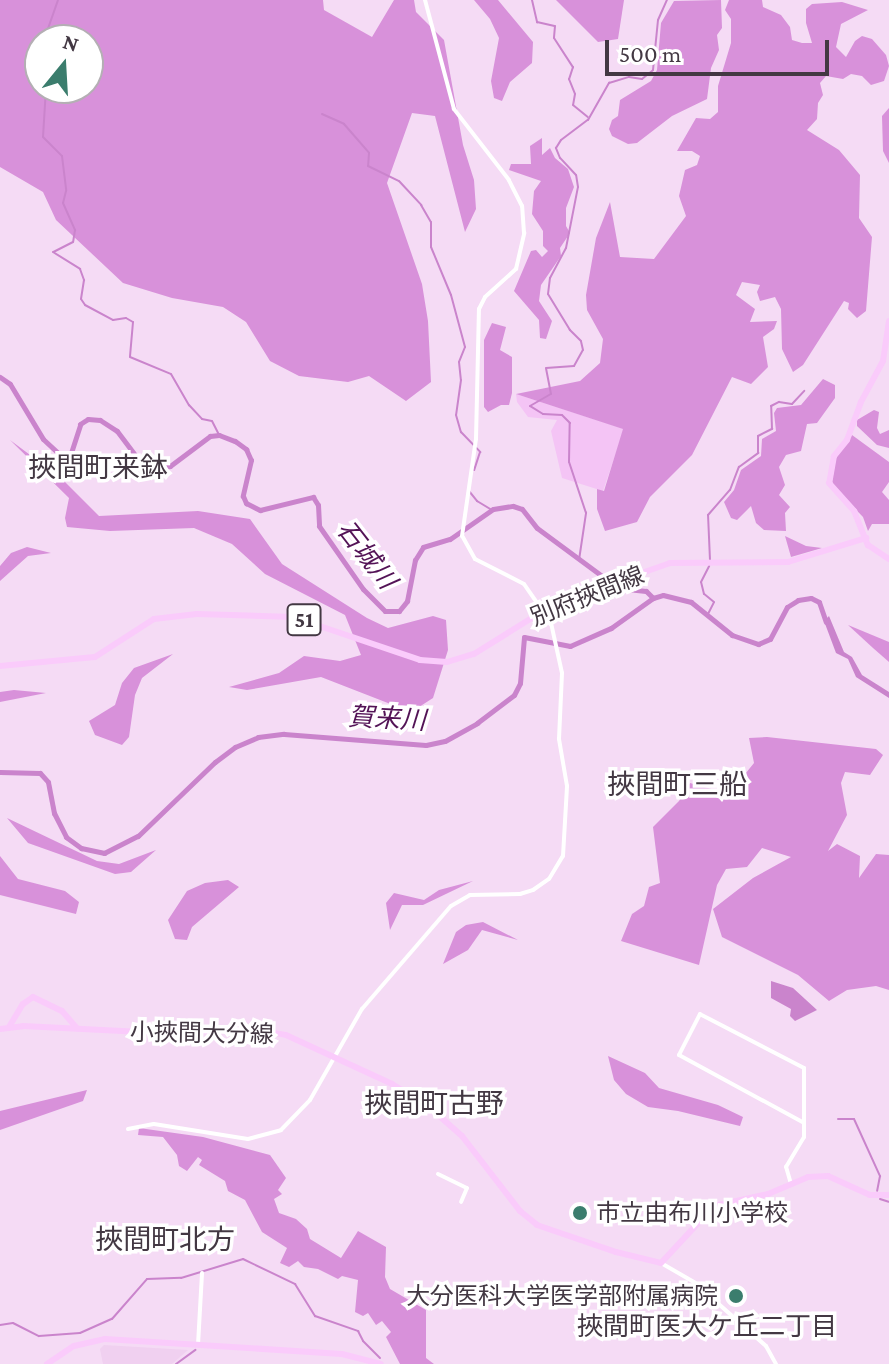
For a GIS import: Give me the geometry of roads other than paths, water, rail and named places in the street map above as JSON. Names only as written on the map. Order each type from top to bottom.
[{"type":"main road","points":[[889,321],[883,361],[864,394],[847,440],[834,456],[829,483],[854,511],[868,545],[889,559]]},
{"type":"main road","name":"別府挾間線","points":[[0,666],[95,657],[154,619],[197,614],[293,617],[420,660],[447,662],[474,654],[543,609],[629,577],[685,561],[788,562],[866,538]]},
{"type":"main road","points":[[9,1027],[23,1004],[33,997],[62,1011],[77,1028]]},
{"type":"main road","name":"小挾間大分線","points":[[0,1029],[77,1028],[142,1032],[267,1030],[399,1088],[440,1115],[477,1154],[520,1211],[537,1225],[616,1252],[661,1263]]},
{"type":"main road","points":[[661,1263],[714,1206],[768,1194],[823,1175],[870,1195],[889,1195]]},
{"type":"main road","points":[[47,1364],[70,1348],[99,1339],[329,1353],[381,1364]]},
{"type":"street","points":[[128,1129],[150,1124],[244,1139],[272,1134],[288,1126],[304,1109],[362,1009],[451,906],[470,895],[520,894],[533,890],[558,867],[564,847],[567,786],[559,739],[563,712],[561,658],[551,623],[524,584],[475,559],[464,541],[462,527],[474,465],[479,309],[485,297],[516,269],[525,221],[517,193],[454,109],[425,0]]},
{"type":"street","points":[[791,1184],[786,1167],[802,1144],[804,1123],[804,1068],[700,1014],[679,1055],[804,1123]]},
{"type":"street","points":[[438,1174],[467,1188],[461,1202]]},
{"type":"street","points":[[661,1263],[695,1283],[766,1346],[776,1364]]},
{"type":"street","points":[[198,1345],[202,1273]]},
{"type":"waterway","points":[[50,24],[58,0]]},
{"type":"waterway","points":[[532,0],[537,22],[555,26],[554,38],[573,67],[569,79],[575,94],[573,105],[588,117]]},
{"type":"waterway","points":[[579,560],[586,513],[569,462],[570,423],[562,415],[543,414],[530,406],[551,394],[546,368],[574,366],[583,350],[581,341],[570,330],[548,294],[550,278],[566,248],[578,187],[576,175],[560,158],[556,148],[561,140],[588,120],[609,83],[629,77],[642,79],[653,70],[658,20],[667,0]]},
{"type":"waterway","points":[[45,104],[43,137],[62,156],[66,191],[63,203],[75,230],[73,242],[53,252],[80,269],[84,280],[81,299],[85,305],[113,320],[126,318],[133,322],[130,357],[171,374],[189,405],[202,419],[212,421],[219,435]]},
{"type":"waterway","points":[[322,114],[344,124],[369,153],[368,166],[399,181],[421,205],[431,222],[431,247],[451,295],[465,347],[459,362],[461,380],[456,415],[461,432],[480,452],[474,470]]},
{"type":"waterway","name":"石城川","points":[[0,377],[10,384],[43,439],[68,462],[80,424],[88,419],[100,420],[117,431],[137,458],[155,469],[170,466],[210,436],[219,435],[235,441],[246,449],[251,460],[243,496],[246,503],[260,510],[313,497],[318,505],[319,526],[363,589],[385,611],[399,611],[407,601],[415,560],[423,547],[450,539],[493,509],[513,506],[522,509],[537,528],[618,588],[646,591],[653,598]]},
{"type":"waterway","points":[[710,560],[708,515],[730,490],[739,467],[758,453],[758,436],[772,429],[771,406],[779,402],[792,404],[804,391]]},
{"type":"waterway","points":[[469,491],[477,501],[492,510]]},
{"type":"waterway","points":[[708,614],[714,602],[704,594],[701,582],[709,566]]},
{"type":"waterway","name":"賀来川","points":[[0,772],[40,773],[48,782],[54,813],[66,837],[81,848],[104,853],[138,836],[215,762],[235,747],[258,737],[284,734],[426,745],[445,741],[477,723],[514,695],[520,683],[524,637],[570,646],[611,628],[653,598],[663,595],[691,602],[732,635],[758,644],[770,639],[787,607],[798,600],[811,598],[819,602],[826,622]]},
{"type":"waterway","points":[[838,1119],[854,1119],[880,1176],[877,1191]]},
{"type":"waterway","points":[[880,1199],[889,1202]]},
{"type":"waterway","points":[[0,1325],[13,1323],[39,1336],[80,1333],[112,1319],[147,1279],[181,1278],[243,1259],[295,1284],[315,1316],[358,1331],[363,1341],[380,1358]]},
{"type":"waterway","points":[[176,1364],[195,1350]]},
{"type":"place","name":"市立由布川小学校","points":[[580,1213]]},
{"type":"place","name":"大分医科大学医学部附属病院","points":[[736,1296]]},
{"type":"district","name":"挾間町来鉢","points":[[98,468]]},
{"type":"district","name":"挾間町三船","points":[[677,785]]},
{"type":"district","name":"挾間町古野","points":[[434,1104]]},
{"type":"district","name":"挾間町北方","points":[[165,1240]]},
{"type":"district","name":"挾間町医大ケ丘二丁目","points":[[707,1327]]}]
